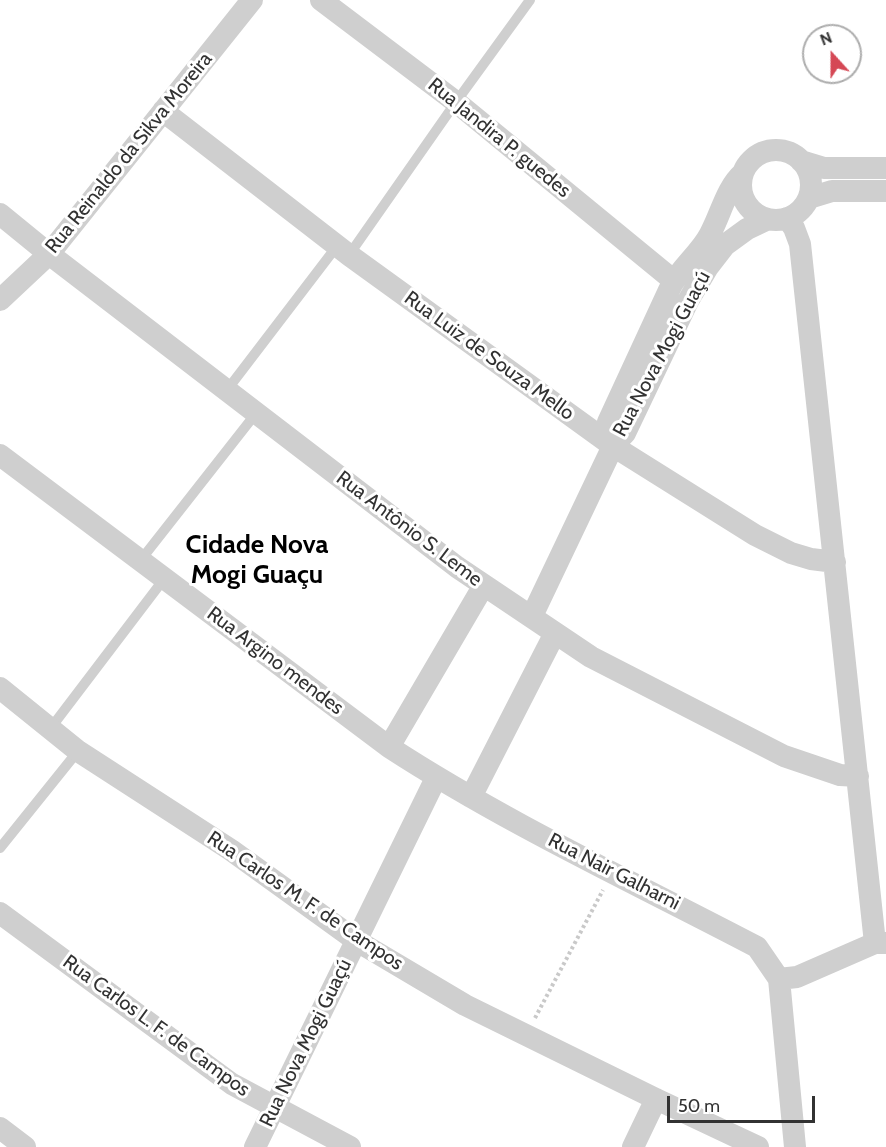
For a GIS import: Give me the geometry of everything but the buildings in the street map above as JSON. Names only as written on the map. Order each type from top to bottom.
[{"type":"street","name":"Rua Reinaldo da Sikva Moreira","points":[[0,300],[49,254],[252,0]]},
{"type":"street","name":"Rua Jandira P. guedes","points":[[321,0],[456,102],[671,285],[675,299],[688,302]]},
{"type":"street","name":"Rua Luiz de Souza Mello","points":[[163,111],[343,250],[613,446],[755,535],[791,553],[811,559],[836,562]]},
{"type":"street","points":[[778,219],[796,214],[809,198],[832,191],[879,191],[879,168],[824,168],[801,161],[784,151],[764,153],[755,157],[743,173],[741,192],[750,210],[778,219],[794,228],[800,244],[858,776],[880,943],[797,977],[779,979],[795,1147]]},
{"type":"street","points":[[801,161],[810,178],[809,198]]},
{"type":"street","name":"Rua Nova Mogi Guaçú","points":[[532,616],[613,446],[625,434],[688,302],[710,235],[735,180],[743,173]]},
{"type":"street","name":"Rua Antônio S. Leme","points":[[0,214],[448,560],[591,657],[784,756],[840,775],[858,776]]},
{"type":"street","name":"Rua Nova Mogi Guaçú","points":[[613,446],[608,422],[671,285],[747,229],[778,219]]},
{"type":"street","name":"Rua Argino mendes","points":[[0,455],[389,747],[436,778]]},
{"type":"street","points":[[389,747],[484,585]]},
{"type":"street","points":[[471,797],[555,633]]},
{"type":"street","name":"Rua Carlos M. F. de Campos","points":[[0,688],[78,750],[231,850],[357,941],[465,1005],[758,1147]]},
{"type":"street","name":"Rua Nova Mogi Guaçú","points":[[255,1147],[436,778]]},
{"type":"street","name":"Rua Nair Galharni","points":[[436,778],[757,947],[779,979]]},
{"type":"street","name":"Rua Carlos L. F. de Campos","points":[[0,913],[232,1084],[350,1147]]},
{"type":"street","points":[[633,1147],[656,1099]]},
{"type":"street","points":[[0,1128],[25,1147]]},
{"type":"lane","points":[[227,390],[343,250],[456,102],[530,0]]},
{"type":"lane","points":[[140,561],[257,412]]},
{"type":"lane","points":[[50,729],[164,579]]},
{"type":"lane","points":[[0,848],[78,750]]},
{"type":"path","points":[[526,1035],[612,872]]},
{"type":"district","name":"Cidade Nova Mogi Guaçu","points":[[257,560]]}]
